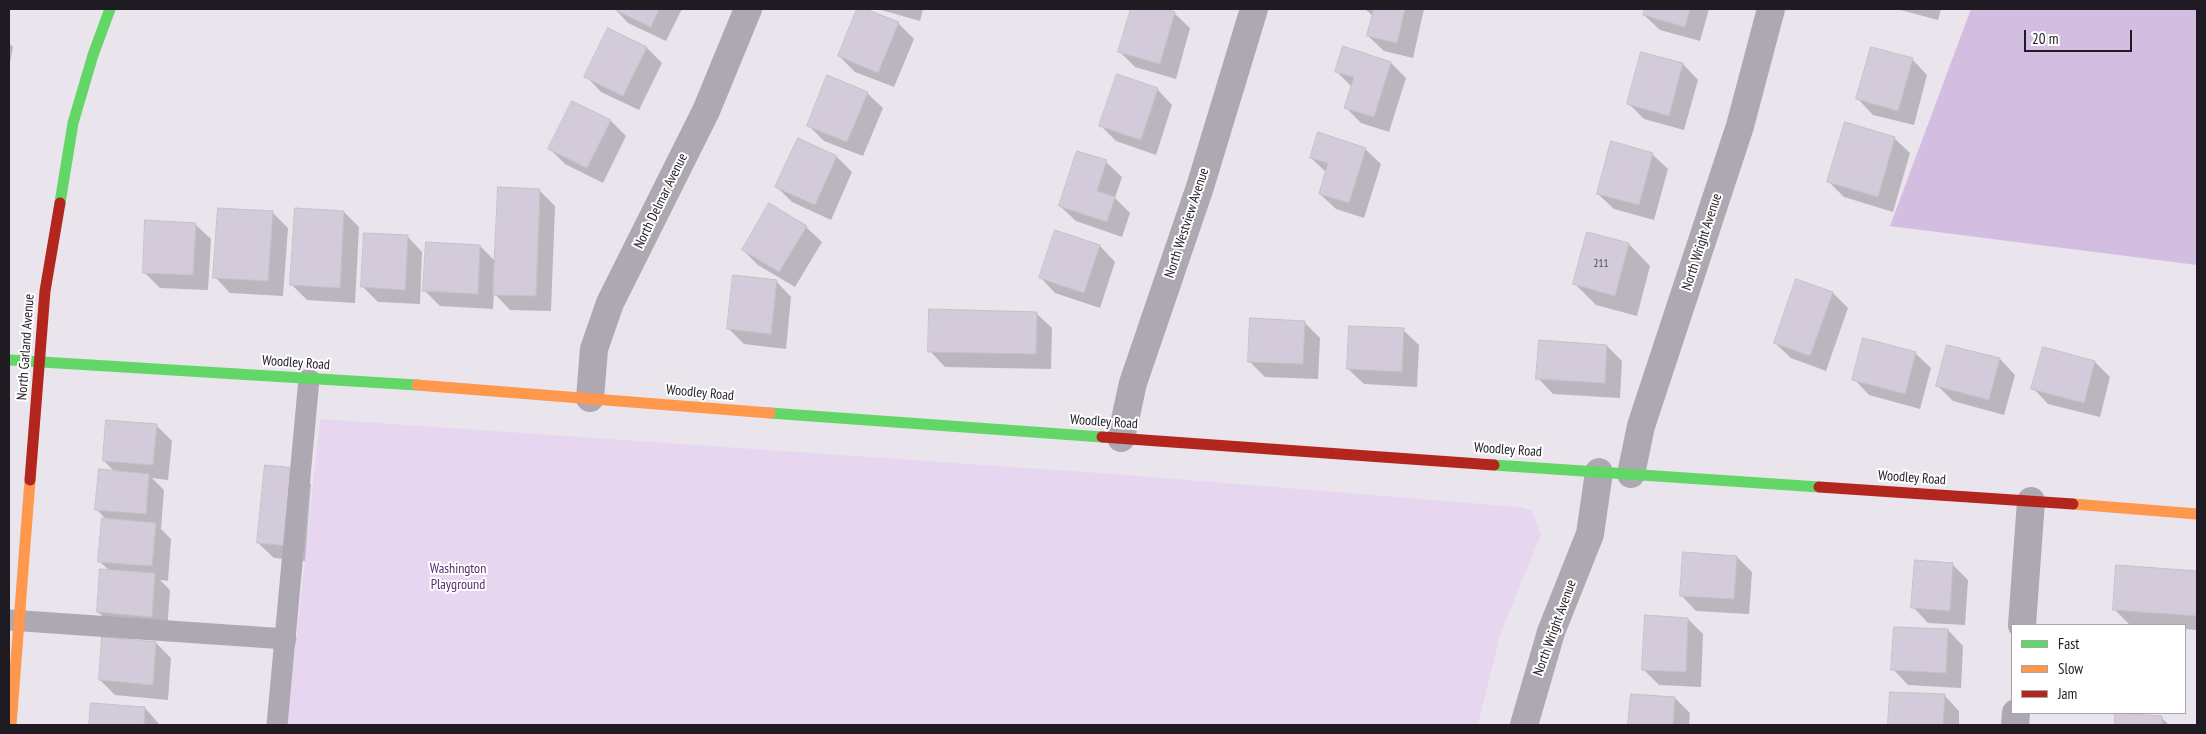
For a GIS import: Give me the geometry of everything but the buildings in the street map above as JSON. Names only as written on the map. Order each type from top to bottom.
[{"type":"street","name":"North Garland Avenue","points":[[11,725],[14,621],[46,291],[73,123],[93,55],[110,9]]},
{"type":"street","name":"North Delmar Avenue","points":[[590,398],[594,349],[610,303],[706,111],[748,9]]},
{"type":"street","name":"North Westview Avenue","points":[[1121,438],[1133,383],[1200,187],[1254,9]]},
{"type":"street","name":"North Wright Avenue","points":[[1631,474],[1641,426],[1740,126],[1771,9]]},
{"type":"street","name":"Woodley Road","points":[[9,360],[590,398],[700,408],[1598,472],[2031,500],[2197,514]]},
{"type":"street","name":"North Wright Avenue","points":[[1524,725],[1551,632],[1590,534],[1598,472]]},
{"type":"street","points":[[2022,624],[2031,500]]},
{"type":"lane","points":[[277,725],[309,379]]},
{"type":"lane","points":[[14,621],[286,639]]},
{"type":"green space","name":"Washington Playground","points":[[320,419],[1114,474],[1519,507],[1531,510],[1541,534],[1500,635],[1478,725],[287,725]]},
{"type":"shaded area","points":[[1971,9],[2197,9],[2197,265],[1890,226]]},
{"type":"traffic: fast","points":[[60,203],[73,123],[93,55],[110,9]]},
{"type":"traffic: fast","points":[[9,360],[417,385]]},
{"type":"traffic: fast","points":[[770,413],[1102,437]]},
{"type":"traffic: fast","points":[[1494,465],[1819,487]]},
{"type":"traffic: slow","points":[[417,385],[770,413]]},
{"type":"traffic: slow","points":[[11,725],[30,480]]},
{"type":"traffic: slow","points":[[2073,504],[2197,514]]},
{"type":"traffic: jam","points":[[30,480],[45,291],[60,203]]},
{"type":"traffic: jam","points":[[1102,437],[1494,465]]},
{"type":"traffic: jam","points":[[1819,487],[2073,504]]}]
